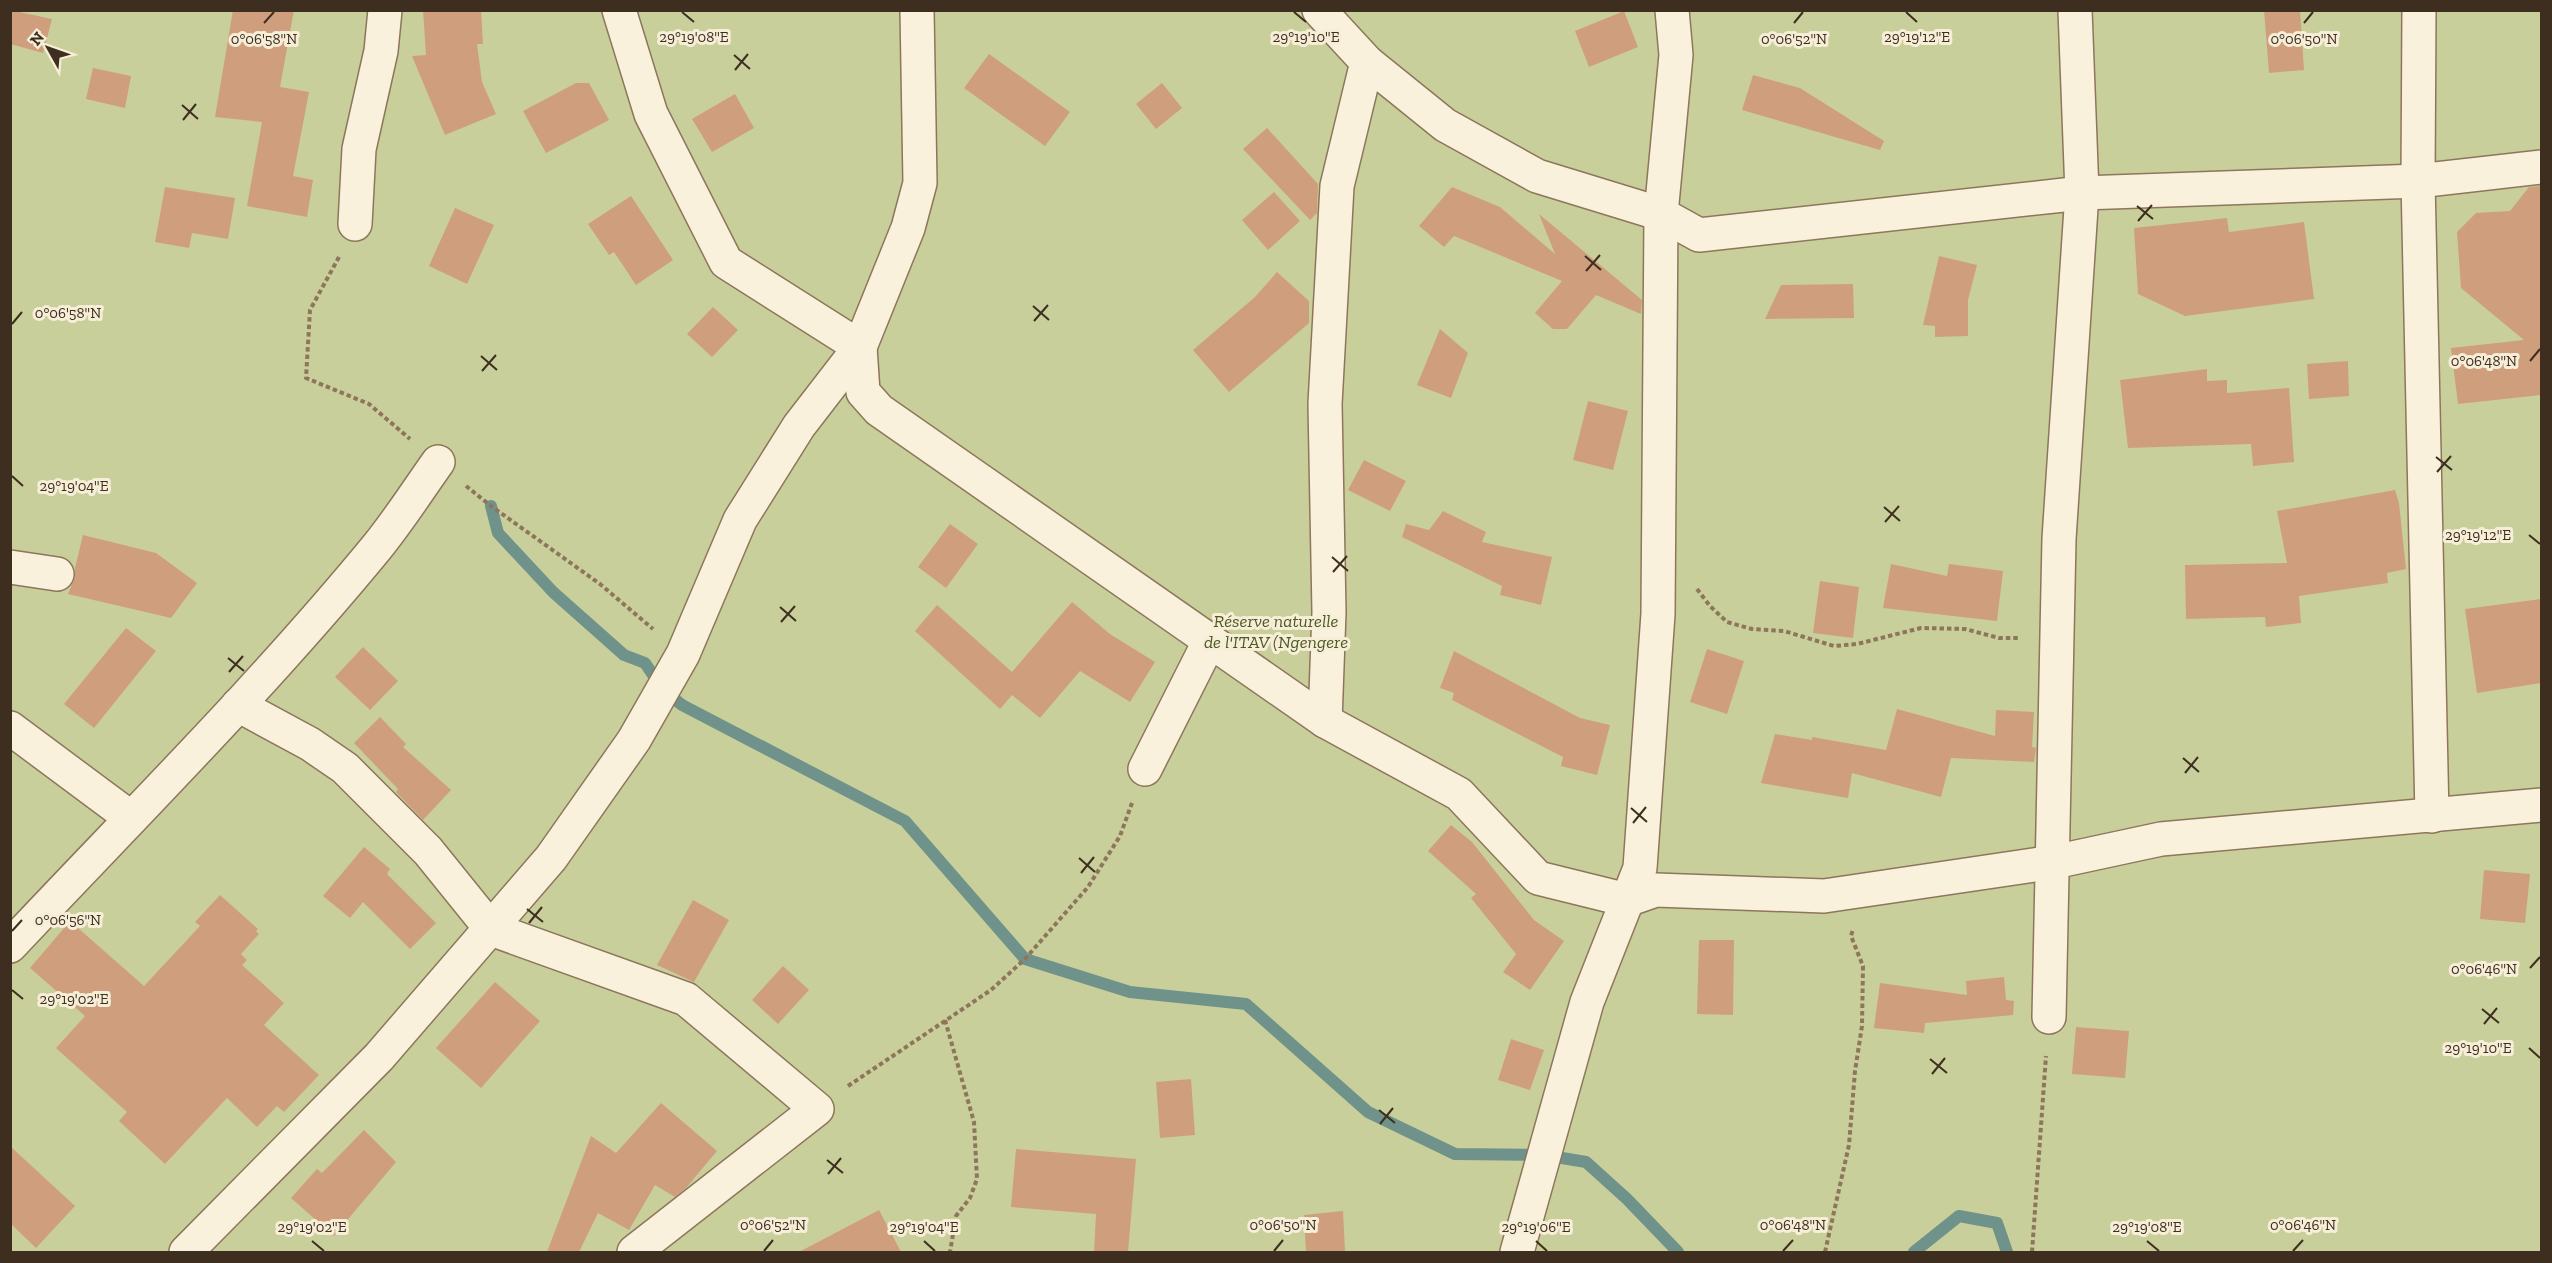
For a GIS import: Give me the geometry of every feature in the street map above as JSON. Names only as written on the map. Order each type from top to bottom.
[{"type":"street","points":[[355,224],[359,149],[381,51],[385,10]]},
{"type":"street","points":[[619,10],[651,114],[726,262],[860,347]]},
{"type":"street","points":[[186,1252],[379,1057],[551,858],[628,750],[683,654],[740,519],[799,426],[860,347],[908,228],[920,183],[917,10]]},
{"type":"street","points":[[1319,10],[1367,62],[1445,125],[1536,176],[1661,214],[1699,235],[2082,193],[2418,181],[2541,167]]},
{"type":"street","points":[[1517,1252],[1587,1002],[1640,868],[1658,614],[1661,214],[1676,55],[1672,10]]},
{"type":"street","points":[[2049,1017],[2059,539],[2082,193],[2075,10]]},
{"type":"street","points":[[2419,10],[2418,181],[2432,816]]},
{"type":"street","points":[[1324,721],[1329,612],[1325,404],[1337,186],[1367,62]]},
{"type":"street","points":[[860,347],[863,392],[879,410],[1324,721],[1459,794],[1538,878],[1627,900],[1656,890],[1824,896],[2054,862],[2161,839],[2541,805]]},
{"type":"street","points":[[10,946],[131,818],[187,763],[378,546],[438,462]]},
{"type":"street","points":[[10,567],[57,574]]},
{"type":"street","points":[[1145,769],[1209,642]]},
{"type":"street","points":[[238,705],[310,744],[345,768],[428,851],[491,929],[686,999],[817,1109],[634,1252]]},
{"type":"street","points":[[10,728],[131,818]]},
{"type":"path","points":[[355,224],[348,242],[310,310],[306,378],[369,404],[490,506],[600,584],[683,654]]},
{"type":"path","points":[[1658,555],[1695,586],[1710,606],[1727,622],[1752,629],[1784,632],[1834,645],[1857,644],[1921,628],[1965,629],[1999,638],[2026,638],[2057,631]]},
{"type":"path","points":[[817,1109],[991,990],[1025,959],[1088,887],[1120,836],[1145,769]]},
{"type":"path","points":[[1825,1252],[1849,1145],[1855,1071],[1862,1026],[1863,966],[1851,936],[1857,912],[1854,892]]},
{"type":"path","points":[[2032,1252],[2049,1017]]},
{"type":"path","points":[[945,1020],[974,1122],[977,1179],[970,1198],[956,1216],[950,1252]]},
{"type":"green space","name":"Réserve naturelle de l'ITAV (Ngengere","points":[[11,11],[2541,11],[2541,1252],[11,1252]]},
{"type":"building","points":[[10,10],[52,19],[43,53],[10,44]]},
{"type":"building","points":[[233,10],[294,10],[280,87],[309,92],[293,176],[313,180],[307,217],[247,206],[262,122],[215,117]]},
{"type":"building","points":[[423,10],[481,10],[483,44],[477,44],[482,82],[496,114],[445,135],[412,56],[426,55]]},
{"type":"building","points":[[2264,10],[2300,10],[2304,70],[2269,73]]},
{"type":"building","points":[[1624,11],[1638,47],[1589,67],[1575,31]]},
{"type":"building","points":[[989,54],[1070,112],[1045,146],[964,88]]},
{"type":"building","points":[[93,68],[131,76],[125,108],[86,99]]},
{"type":"building","points":[[1753,75],[1800,88],[1884,141],[1880,150],[1742,110]]},
{"type":"building","points":[[576,83],[589,83],[609,120],[546,153],[523,111]]},
{"type":"building","points":[[1162,83],[1182,108],[1156,129],[1136,104]]},
{"type":"building","points":[[735,94],[754,128],[712,152],[692,119]]},
{"type":"building","points":[[1267,128],[1318,184],[1317,213],[1310,220],[1243,149]]},
{"type":"building","points":[[2541,186],[2541,395],[2458,404],[2451,348],[2524,340],[2461,288],[2457,232],[2476,213],[2510,211],[2529,187]]},
{"type":"building","points":[[165,187],[235,198],[228,239],[192,233],[189,248],[155,242]]},
{"type":"building","points":[[1452,187],[1500,207],[1555,254],[1539,214],[1642,300],[1641,314],[1596,295],[1567,329],[1553,329],[1535,313],[1562,281],[1454,236],[1444,247],[1419,226]]},
{"type":"building","points":[[1274,192],[1300,221],[1268,250],[1242,220]]},
{"type":"building","points":[[631,196],[673,260],[636,285],[614,252],[609,255],[588,224]]},
{"type":"building","points":[[455,208],[494,225],[467,284],[429,266]]},
{"type":"building","points":[[2227,218],[2229,232],[2304,222],[2314,299],[2185,316],[2138,294],[2134,228]]},
{"type":"building","points":[[1939,256],[1977,265],[1968,300],[1968,336],[1935,337],[1935,326],[1923,325]]},
{"type":"building","points":[[1277,272],[1309,301],[1309,323],[1229,392],[1193,350],[1255,297]]},
{"type":"building","points":[[1853,284],[1854,318],[1765,319],[1781,285]]},
{"type":"building","points":[[713,307],[738,330],[712,357],[687,334]]},
{"type":"building","points":[[1440,329],[1468,353],[1451,398],[1417,385]]},
{"type":"building","points":[[2348,361],[2349,396],[2309,399],[2307,364]]},
{"type":"building","points":[[2207,369],[2207,381],[2227,380],[2227,393],[2289,388],[2294,462],[2253,466],[2251,444],[2128,448],[2120,380]]},
{"type":"building","points":[[1588,401],[1628,411],[1613,470],[1573,460]]},
{"type":"building","points":[[1364,460],[1406,481],[1390,511],[1348,490]]},
{"type":"building","points":[[2395,490],[2399,503],[2406,569],[2387,573],[2388,583],[2299,596],[2301,623],[2266,627],[2265,617],[2186,619],[2185,565],[2287,563],[2277,511]]},
{"type":"building","points":[[1443,511],[1486,532],[1482,542],[1552,557],[1541,605],[1500,595],[1502,586],[1402,537],[1406,524],[1429,530]]},
{"type":"building","points":[[950,524],[978,544],[946,588],[918,567]]},
{"type":"building","points":[[83,535],[156,553],[197,583],[171,618],[68,594],[75,577]]},
{"type":"building","points":[[1891,564],[1947,576],[1949,564],[2003,571],[1997,621],[1883,608]]},
{"type":"building","points":[[1820,581],[1859,587],[1853,638],[1813,633]]},
{"type":"building","points":[[2541,599],[2541,683],[2477,693],[2465,609]]},
{"type":"building","points":[[1072,602],[1110,634],[1155,662],[1130,702],[1080,671],[1040,718],[1012,695],[1000,709],[915,631],[937,605],[1012,672]]},
{"type":"building","points":[[126,628],[156,651],[94,728],[64,704]]},
{"type":"building","points":[[363,647],[398,681],[370,710],[335,677]]},
{"type":"building","points":[[1707,649],[1744,661],[1727,714],[1690,702]]},
{"type":"building","points":[[1454,651],[1580,718],[1610,725],[1597,775],[1561,766],[1563,757],[1452,700],[1454,693],[1440,688]]},
{"type":"building","points":[[1897,709],[1995,736],[1996,710],[2034,712],[2032,747],[2036,748],[2034,762],[1951,758],[1941,797],[1852,773],[1848,798],[1761,783],[1775,734],[1812,740],[1812,737],[1886,750]]},
{"type":"building","points":[[380,717],[406,744],[403,747],[451,790],[423,820],[396,792],[398,789],[354,743]]},
{"type":"building","points":[[1451,825],[1472,842],[1534,920],[1564,941],[1530,990],[1503,972],[1516,954],[1471,898],[1476,894],[1428,851]]},
{"type":"building","points":[[364,847],[390,869],[387,874],[436,923],[410,949],[363,902],[350,918],[323,896]]},
{"type":"building","points":[[2484,870],[2530,874],[2525,923],[2480,919]]},
{"type":"building","points":[[220,895],[258,929],[256,931],[259,934],[241,954],[247,960],[242,965],[284,1003],[264,1025],[319,1075],[284,1112],[277,1106],[257,1127],[227,1098],[165,1164],[119,1121],[127,1112],[56,1048],[85,1016],[30,968],[70,921],[144,986],[200,926],[195,922]]},
{"type":"building","points":[[693,900],[729,920],[694,982],[657,965]]},
{"type":"building","points":[[1699,940],[1734,940],[1733,1015],[1697,1014]]},
{"type":"building","points":[[783,966],[809,990],[778,1024],[752,1000]]},
{"type":"building","points":[[2004,977],[2006,1000],[2014,1001],[2013,1015],[1925,1023],[1924,1033],[1874,1028],[1880,983],[1967,995],[1966,981]]},
{"type":"building","points":[[495,982],[540,1021],[481,1088],[436,1048]]},
{"type":"building","points":[[2076,1027],[2129,1031],[2125,1078],[2072,1074]]},
{"type":"building","points":[[1511,1039],[1544,1050],[1530,1090],[1498,1080]]},
{"type":"building","points":[[1191,1079],[1195,1135],[1160,1138],[1156,1082]]},
{"type":"building","points":[[661,1103],[717,1151],[686,1188],[675,1197],[655,1185],[629,1230],[598,1213],[579,1252],[547,1252],[591,1136],[616,1153]]},
{"type":"building","points":[[364,1130],[396,1162],[334,1236],[291,1198],[317,1169],[322,1173]]},
{"type":"building","points":[[10,1146],[75,1206],[36,1248],[10,1223]]},
{"type":"building","points":[[1016,1149],[1136,1159],[1128,1252],[1094,1252],[1096,1214],[1011,1207]]},
{"type":"building","points":[[879,1210],[901,1252],[799,1252]]},
{"type":"building","points":[[1343,1211],[1345,1252],[1306,1252],[1304,1215]]},
{"type":"waterway","points":[[491,506],[498,533],[553,592],[624,655],[645,663],[663,690],[682,705],[905,821],[1025,959],[1130,992],[1246,1004],[1368,1112],[1455,1154],[1544,1155],[1586,1162],[1627,1199],[1678,1252]]},
{"type":"waterway","points":[[1914,1252],[1959,1216],[1997,1223],[2007,1252]]}]
